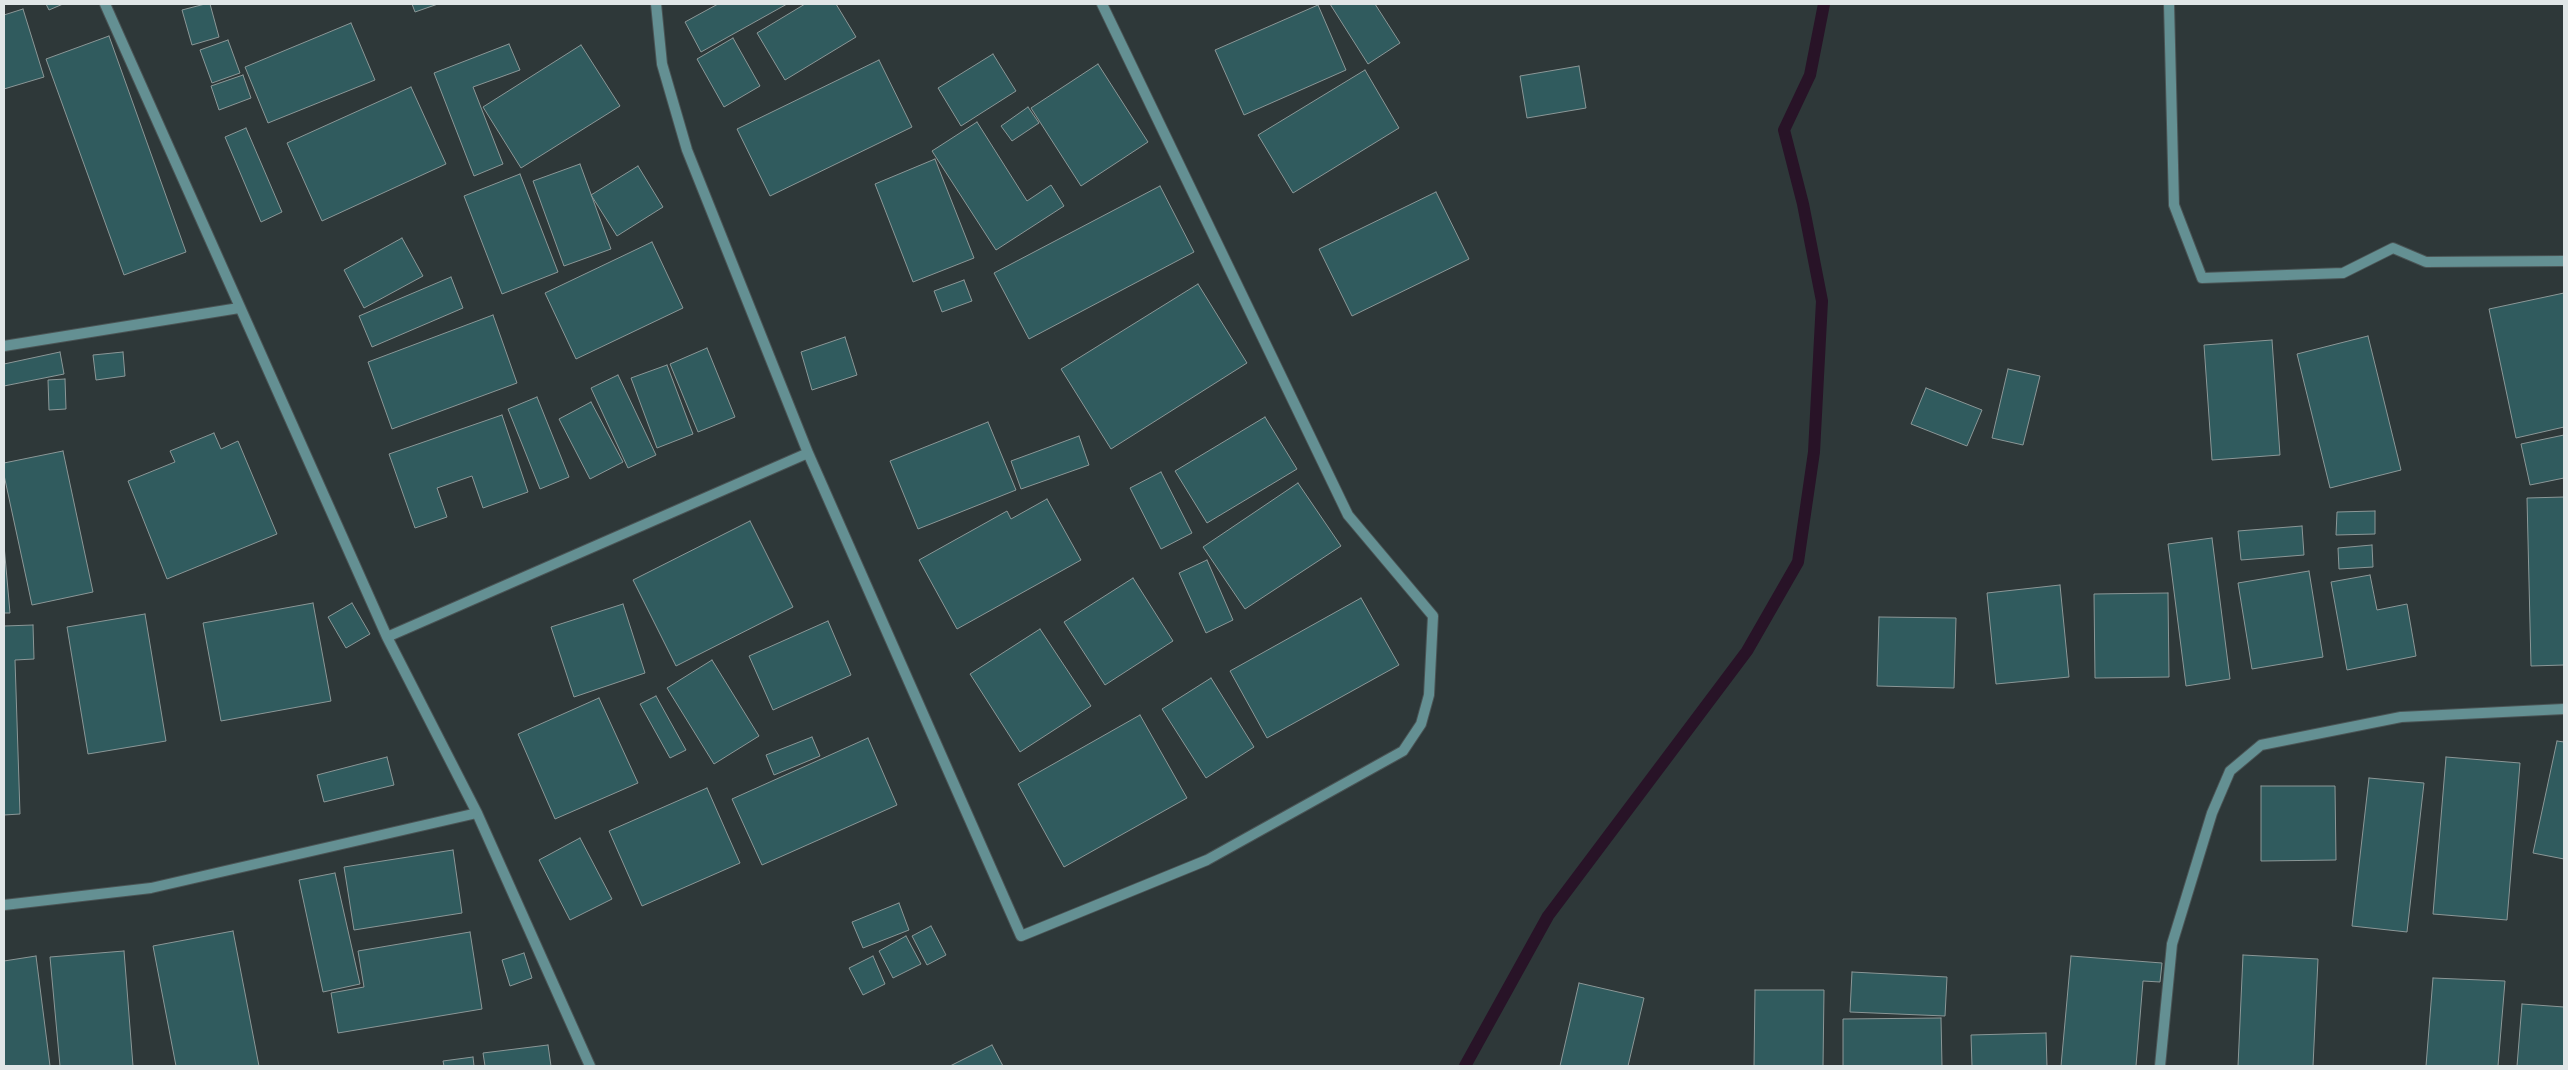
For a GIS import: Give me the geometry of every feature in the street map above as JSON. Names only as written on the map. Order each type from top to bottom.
[{"type":"street","points":[[105,4],[387,637],[477,813],[590,1066]]},
{"type":"street","points":[[656,4],[662,64],[687,150],[808,453],[1021,936],[1207,860],[1403,751],[1421,724],[1429,694],[1432,616],[1348,515],[1102,4]]},
{"type":"street","points":[[2169,4],[2174,205],[2202,278],[2343,273],[2393,248],[2426,262],[2564,261]]},
{"type":"street","points":[[4,346],[239,308]]},
{"type":"street","points":[[387,637],[808,453]]},
{"type":"street","points":[[2160,1066],[2172,944],[2212,812],[2230,770],[2261,745],[2401,717],[2564,709]]},
{"type":"street","points":[[4,905],[151,888],[477,813]]},
{"type":"building","points":[[46,4],[63,4],[49,10]]},
{"type":"building","points":[[210,4],[219,37],[192,45],[182,10]]},
{"type":"building","points":[[412,4],[438,4],[415,12]]},
{"type":"building","points":[[718,4],[787,4],[701,52],[685,22]]},
{"type":"building","points":[[805,4],[836,4],[856,37],[785,80],[757,33]]},
{"type":"building","points":[[1330,4],[1375,4],[1400,43],[1368,64]]},
{"type":"building","points":[[1318,5],[1346,70],[1244,115],[1215,50]]},
{"type":"building","points":[[23,9],[44,77],[4,89],[4,15]]},
{"type":"building","points":[[351,23],[375,80],[268,123],[245,67]]},
{"type":"building","points":[[109,36],[186,252],[124,275],[46,59]]},
{"type":"building","points":[[733,38],[760,86],[724,107],[697,59]]},
{"type":"building","points":[[228,40],[240,73],[212,83],[200,50]]},
{"type":"building","points":[[509,44],[520,70],[473,87],[503,164],[474,176],[434,73]]},
{"type":"building","points":[[581,45],[620,106],[521,168],[483,107]]},
{"type":"building","points":[[993,54],[1016,91],[961,126],[938,88]]},
{"type":"building","points":[[879,60],[912,127],[770,196],[737,129]]},
{"type":"building","points":[[1098,64],[1148,142],[1081,186],[1031,108]]},
{"type":"building","points":[[1579,66],[1586,108],[1527,118],[1520,76]]},
{"type":"building","points":[[1365,70],[1399,128],[1293,193],[1258,135]]},
{"type":"building","points":[[243,75],[251,98],[219,110],[211,86]]},
{"type":"building","points":[[411,87],[446,164],[322,221],[287,143]]},
{"type":"building","points":[[1028,107],[1039,123],[1012,141],[1001,126]]},
{"type":"building","points":[[977,122],[1027,201],[1051,185],[1064,206],[996,250],[932,151]]},
{"type":"building","points":[[246,128],[282,212],[261,222],[225,137]]},
{"type":"building","points":[[935,159],[974,258],[913,282],[875,184]]},
{"type":"building","points":[[580,164],[611,249],[564,266],[533,181]]},
{"type":"building","points":[[638,166],[663,207],[617,236],[591,195]]},
{"type":"building","points":[[520,174],[558,272],[502,294],[464,196]]},
{"type":"building","points":[[1160,186],[1194,252],[1029,339],[994,273]]},
{"type":"building","points":[[1436,192],[1469,259],[1352,316],[1319,249]]},
{"type":"building","points":[[402,238],[423,276],[364,308],[344,270]]},
{"type":"building","points":[[652,242],[683,308],[576,359],[545,293]]},
{"type":"building","points":[[451,277],[463,308],[372,347],[359,316]]},
{"type":"building","points":[[964,280],[972,301],[942,312],[934,291]]},
{"type":"building","points":[[1198,284],[1247,363],[1111,449],[1061,369]]},
{"type":"building","points":[[2564,293],[2564,427],[2516,438],[2489,309]]},
{"type":"building","points":[[493,315],[517,383],[392,429],[368,362]]},
{"type":"building","points":[[2368,336],[2401,470],[2330,488],[2297,354]]},
{"type":"building","points":[[845,337],[857,375],[812,390],[801,352]]},
{"type":"building","points":[[2272,340],[2280,455],[2212,460],[2204,345]]},
{"type":"building","points":[[707,348],[735,417],[698,432],[670,364]]},
{"type":"building","points":[[60,352],[64,374],[4,386],[4,364]]},
{"type":"building","points":[[123,352],[125,376],[96,380],[93,355]]},
{"type":"building","points":[[667,365],[693,434],[657,448],[631,378]]},
{"type":"building","points":[[2008,369],[2040,376],[2023,445],[1992,438]]},
{"type":"building","points":[[618,375],[656,455],[628,468],[591,388]]},
{"type":"building","points":[[65,379],[66,409],[49,410],[48,380]]},
{"type":"building","points":[[1926,388],[1982,410],[1967,446],[1911,424]]},
{"type":"building","points":[[537,397],[569,477],[540,489],[508,409]]},
{"type":"building","points":[[591,402],[623,462],[590,479],[559,419]]},
{"type":"building","points":[[502,415],[528,492],[483,508],[472,476],[437,488],[447,517],[415,528],[389,454]]},
{"type":"building","points":[[1265,417],[1297,469],[1207,523],[1175,471]]},
{"type":"building","points":[[988,422],[1016,490],[918,529],[890,461]]},
{"type":"building","points":[[214,433],[221,449],[238,441],[277,534],[167,579],[128,481],[175,462],[170,451]]},
{"type":"building","points":[[2564,435],[2564,478],[2530,485],[2521,444]]},
{"type":"building","points":[[1079,436],[1089,465],[1021,489],[1011,461]]},
{"type":"building","points":[[63,451],[93,592],[32,605],[4,475],[4,463]]},
{"type":"building","points":[[1161,472],[1192,533],[1161,549],[1130,488]]},
{"type":"building","points":[[1298,483],[1341,546],[1245,609],[1203,547]]},
{"type":"building","points":[[2564,497],[2564,665],[2531,666],[2527,498]]},
{"type":"building","points":[[1047,499],[1081,560],[957,629],[919,560],[1007,511],[1011,519]]},
{"type":"building","points":[[2375,511],[2375,534],[2336,535],[2337,512]]},
{"type":"building","points":[[750,521],[793,607],[676,666],[633,580]]},
{"type":"building","points":[[2302,526],[2304,555],[2241,560],[2238,531]]},
{"type":"building","points":[[2212,538],[2230,679],[2186,686],[2168,544]]},
{"type":"building","points":[[4,545],[10,613],[4,613]]},
{"type":"building","points":[[2372,545],[2373,567],[2339,569],[2338,548]]},
{"type":"building","points":[[1207,560],[1233,620],[1206,633],[1179,573]]},
{"type":"building","points":[[2309,571],[2323,657],[2252,669],[2238,583]]},
{"type":"building","points":[[2370,575],[2377,610],[2407,604],[2416,656],[2347,670],[2331,582]]},
{"type":"building","points":[[1133,578],[1173,641],[1105,685],[1064,622]]},
{"type":"building","points":[[2060,585],[2069,677],[1996,684],[1987,593]]},
{"type":"building","points":[[2168,593],[2169,677],[2095,678],[2094,594]]},
{"type":"building","points":[[1361,598],[1399,665],[1267,738],[1230,671]]},
{"type":"building","points":[[313,603],[331,701],[221,721],[203,623]]},
{"type":"building","points":[[352,603],[370,634],[346,648],[328,617]]},
{"type":"building","points":[[623,604],[645,673],[574,697],[551,627]]},
{"type":"building","points":[[145,614],[166,741],[88,754],[67,627]]},
{"type":"building","points":[[1879,617],[1956,618],[1954,688],[1877,686]]},
{"type":"building","points":[[828,621],[851,675],[773,710],[749,656]]},
{"type":"building","points":[[33,625],[34,659],[15,660],[20,814],[4,815],[4,626]]},
{"type":"building","points":[[1040,629],[1091,706],[1020,752],[970,674]]},
{"type":"building","points":[[712,660],[759,736],[714,764],[667,688]]},
{"type":"building","points":[[1211,678],[1254,747],[1206,778],[1162,709]]},
{"type":"building","points":[[656,696],[686,750],[670,758],[640,704]]},
{"type":"building","points":[[599,698],[638,783],[555,819],[518,734]]},
{"type":"building","points":[[1140,715],[1187,798],[1064,867],[1018,784]]},
{"type":"building","points":[[812,737],[820,756],[774,775],[766,755]]},
{"type":"building","points":[[868,738],[897,805],[762,865],[732,799]]},
{"type":"building","points":[[2557,741],[2564,742],[2564,859],[2533,853]]},
{"type":"building","points":[[387,757],[394,785],[324,802],[317,775]]},
{"type":"building","points":[[2446,757],[2520,763],[2507,920],[2433,914]]},
{"type":"building","points":[[2369,778],[2424,783],[2407,932],[2352,926]]},
{"type":"building","points":[[2261,786],[2335,786],[2336,860],[2261,861]]},
{"type":"building","points":[[707,788],[740,863],[642,906],[609,831]]},
{"type":"building","points":[[580,838],[612,899],[570,920],[539,860]]},
{"type":"building","points":[[453,850],[462,913],[354,930],[344,867]]},
{"type":"building","points":[[335,873],[360,984],[323,992],[299,880]]},
{"type":"building","points":[[899,903],[909,930],[863,948],[852,922]]},
{"type":"building","points":[[931,926],[946,955],[927,965],[912,936]]},
{"type":"building","points":[[233,931],[259,1066],[176,1066],[153,946]]},
{"type":"building","points":[[470,932],[482,1009],[338,1033],[331,993],[364,987],[358,951]]},
{"type":"building","points":[[906,936],[921,964],[893,978],[879,951]]},
{"type":"building","points":[[124,951],[133,1066],[60,1066],[50,957]]},
{"type":"building","points":[[524,953],[532,978],[510,986],[502,960]]},
{"type":"building","points":[[2243,955],[2318,959],[2313,1066],[2238,1066]]},
{"type":"building","points":[[36,956],[50,1066],[4,1066],[4,961]]},
{"type":"building","points":[[873,956],[885,984],[863,995],[849,968]]},
{"type":"building","points":[[2071,956],[2162,963],[2160,982],[2143,981],[2136,1066],[2061,1066]]},
{"type":"building","points":[[1852,972],[1947,977],[1945,1016],[1850,1012]]},
{"type":"building","points":[[2433,978],[2505,981],[2498,1066],[2426,1066]]},
{"type":"building","points":[[1579,983],[1644,998],[1628,1066],[1560,1066]]},
{"type":"building","points":[[1755,990],[1824,990],[1823,1066],[1754,1066]]},
{"type":"building","points":[[2522,1004],[2564,1007],[2564,1066],[2517,1066]]},
{"type":"building","points":[[1941,1018],[1942,1066],[1843,1066],[1843,1019]]},
{"type":"building","points":[[2046,1033],[2047,1066],[1972,1066],[1971,1035]]},
{"type":"building","points":[[548,1045],[551,1066],[485,1066],[483,1053]]},
{"type":"building","points":[[992,1045],[1003,1066],[950,1066]]},
{"type":"building","points":[[473,1057],[474,1066],[444,1066],[443,1061]]},
{"type":"waterway","points":[[1465,1066],[1548,916],[1747,651],[1798,562],[1814,452],[1822,301],[1803,204],[1784,130],[1810,75],[1824,4]]}]
